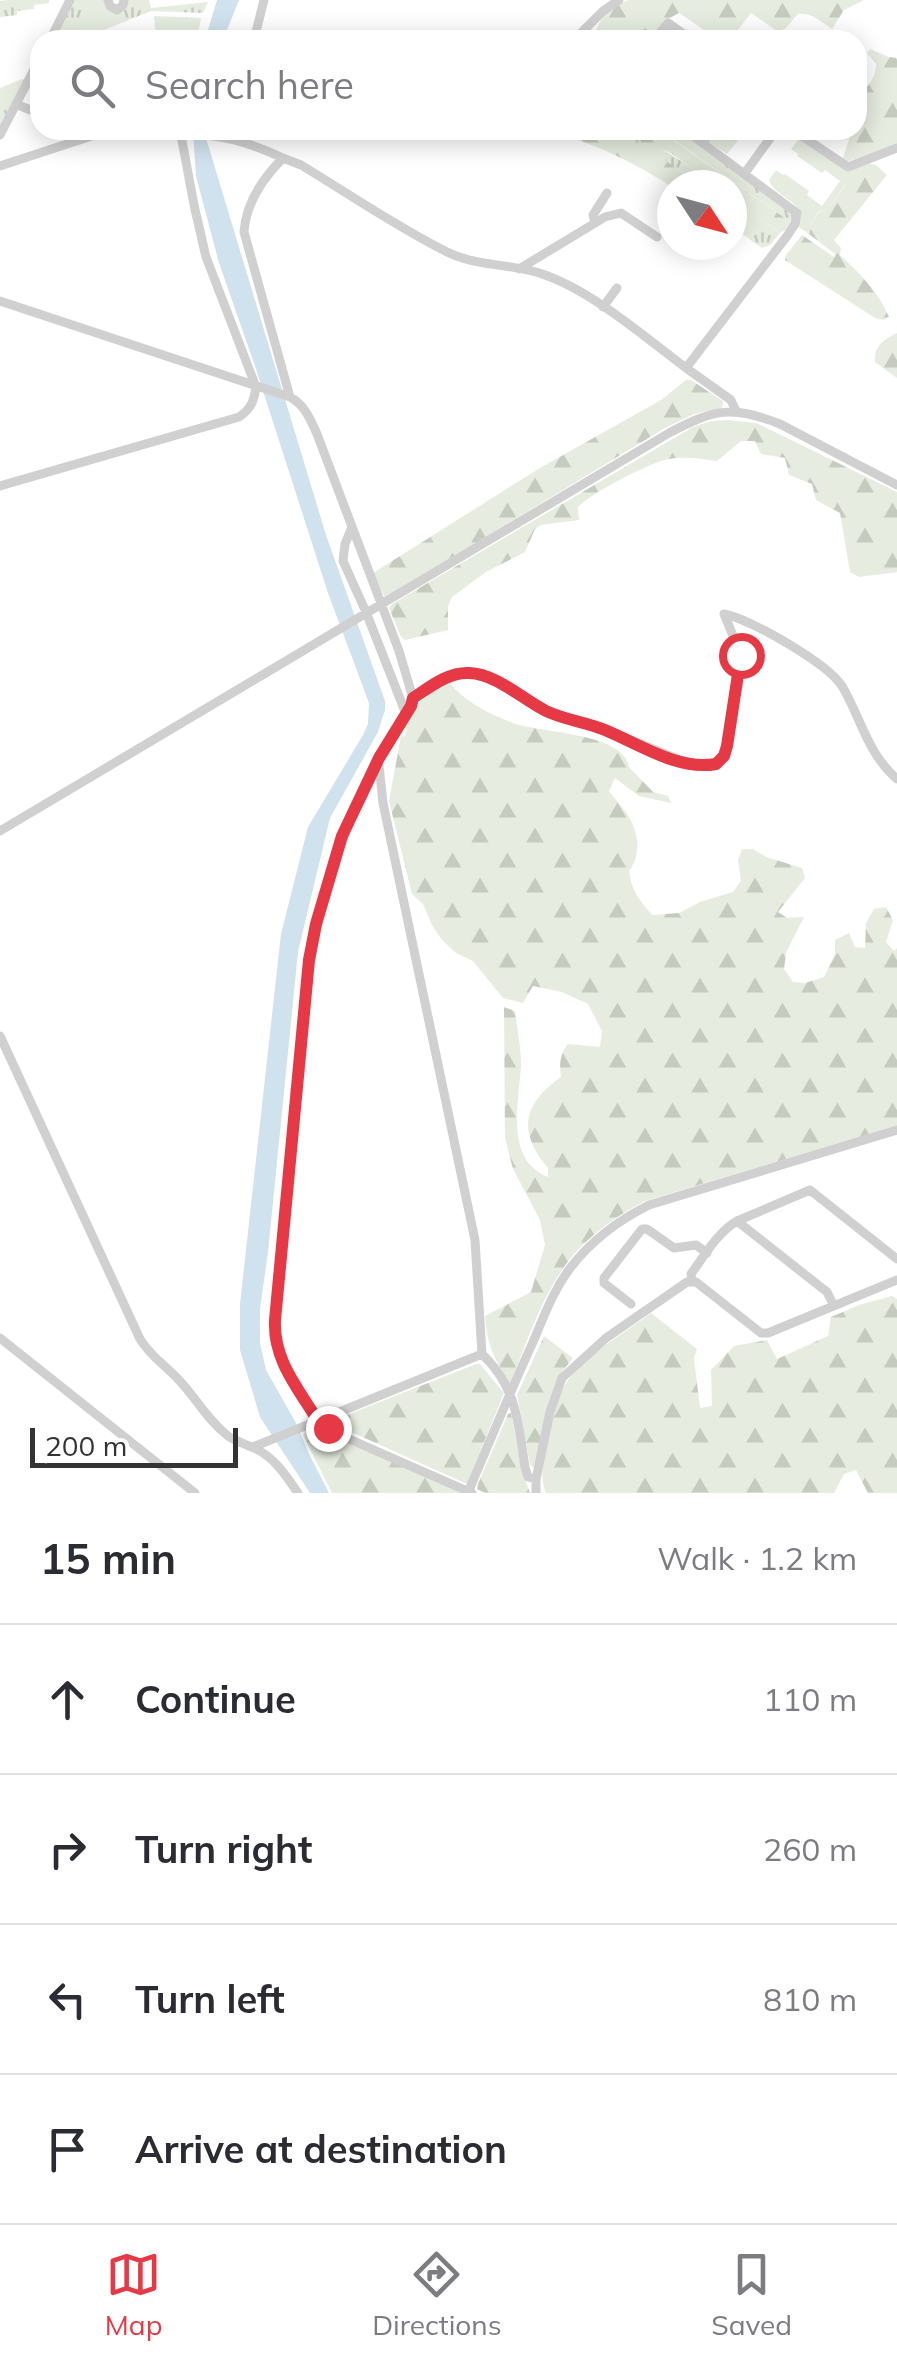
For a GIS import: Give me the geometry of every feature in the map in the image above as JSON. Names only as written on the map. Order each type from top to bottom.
[{"type":"street","points":[[55,30],[70,0]]},
{"type":"street","points":[[108,0],[117,10],[124,6],[124,0]]},
{"type":"street","points":[[256,30],[264,0]]},
{"type":"street","points":[[584,30],[619,0]]},
{"type":"street","points":[[0,135],[30,77]]},
{"type":"street","points":[[16,104],[30,110]]},
{"type":"street","points":[[0,166],[79,140]]},
{"type":"street","points":[[0,486],[239,417],[254,402],[259,388],[206,257],[185,140]]},
{"type":"street","points":[[239,140],[301,166],[449,253],[488,265],[531,270],[561,282],[603,307],[730,400],[736,410]]},
{"type":"street","points":[[702,140],[741,170]]},
{"type":"street","points":[[747,170],[769,140]]},
{"type":"street","points":[[807,140],[848,167],[897,148]]},
{"type":"street","points":[[283,158],[248,209],[244,232],[287,396]]},
{"type":"street","points":[[686,368],[797,218],[793,207],[747,174]]},
{"type":"street","points":[[595,223],[593,215],[607,193]]},
{"type":"street","points":[[519,270],[595,223],[621,213],[657,237]]},
{"type":"street","points":[[603,307],[617,288]]},
{"type":"street","points":[[0,301],[298,402],[308,415],[352,527],[413,698]]},
{"type":"street","points":[[0,831],[699,418],[736,410],[780,424],[897,485]]},
{"type":"street","points":[[352,527],[343,561],[406,714]]},
{"type":"street","points":[[897,778],[876,758],[846,692],[832,674],[758,626],[724,614],[741,655],[727,746],[716,764],[692,766],[604,729],[556,715],[480,674],[457,674],[413,698],[342,836],[316,924],[304,1005],[274,1338],[281,1359],[318,1421],[340,1435],[471,1490],[510,1391],[564,1278],[587,1248],[616,1224],[649,1205],[897,1130]]},
{"type":"street","points":[[379,758],[383,803],[475,1240],[482,1354],[510,1391],[525,1467],[528,1477],[536,1480]]},
{"type":"street","points":[[0,1036],[150,1356],[178,1378],[225,1434],[274,1463],[298,1493]]},
{"type":"street","points":[[692,1282],[690,1274],[737,1221],[810,1190],[897,1259]]},
{"type":"street","points":[[737,1221],[826,1292],[834,1306]]},
{"type":"street","points":[[631,1304],[604,1278],[642,1228],[674,1248],[696,1244],[707,1253]]},
{"type":"street","points":[[536,1493],[550,1412],[562,1378],[606,1338],[687,1282],[696,1282],[760,1333],[768,1334],[897,1280]]},
{"type":"street","points":[[0,1338],[195,1493]]},
{"type":"street","points":[[252,1447],[482,1354]]},
{"type":"green space","points":[[75,0],[106,0],[109,9],[127,0],[149,0],[151,8],[208,2],[203,13],[151,11],[104,30],[59,30]]},
{"type":"green space","points":[[630,0],[864,0],[844,10],[832,29],[816,18],[798,14],[785,29],[776,30],[751,13],[738,30],[704,30],[679,13],[657,30],[597,30],[616,6]]},
{"type":"green space","points":[[0,1],[49,3],[0,17]]},
{"type":"green space","points":[[154,16],[201,18],[199,30],[155,30]]},
{"type":"green space","points":[[870,49],[897,58],[897,145],[846,162],[842,161],[849,140],[867,140],[867,86],[876,64],[867,53]]},
{"type":"green space","points":[[25,80],[0,125],[0,88]]},
{"type":"green space","points":[[579,140],[630,140],[679,170],[657,170],[657,178]]},
{"type":"green space","points":[[624,140],[646,141],[694,170],[678,170]]},
{"type":"green space","points":[[639,140],[673,140],[716,170],[694,170],[671,153]]},
{"type":"green space","points":[[674,140],[694,140],[737,170],[717,170]]},
{"type":"green space","points":[[706,140],[738,140],[727,154]]},
{"type":"green space","points":[[801,140],[848,171],[845,185],[828,209],[819,211],[809,234],[797,226],[797,207],[769,180],[776,170],[785,174],[822,206],[840,181],[825,170],[822,173],[791,149]]},
{"type":"green space","points":[[865,163],[876,165],[887,175],[834,240],[841,248],[840,255],[880,299],[889,317],[883,320],[785,260],[802,235],[834,257],[809,234],[813,220],[820,211],[828,209],[845,186],[848,171]]},
{"type":"green space","points":[[747,177],[791,208],[795,217],[787,229],[785,218],[747,191]]},
{"type":"green space","points":[[747,192],[785,218],[787,229],[780,233],[747,208]]},
{"type":"green space","points":[[747,208],[780,233],[762,248],[747,238]]},
{"type":"green space","points":[[897,333],[897,378],[875,362],[880,344]]},
{"type":"green space","points":[[686,380],[723,401],[722,408],[694,414],[665,428],[385,598],[373,573],[540,468],[661,400]]},
{"type":"green space","points":[[729,420],[756,423],[897,492],[897,572],[859,577],[850,572],[840,513],[816,500],[812,484],[789,475],[785,458],[761,454],[755,441],[741,441],[717,461],[669,459],[608,486],[578,507],[579,520],[541,525],[535,529],[525,552],[486,572],[452,597],[448,630],[405,640],[401,637],[389,608],[392,604],[693,427]]},
{"type":"green space","points":[[449,682],[471,702],[507,720],[613,747],[653,792],[668,796],[671,803],[639,796],[615,778],[609,791],[635,831],[637,852],[630,878],[652,915],[679,913],[733,892],[741,881],[738,860],[742,849],[753,849],[802,868],[805,878],[778,912],[787,918],[804,917],[786,953],[784,969],[793,982],[824,977],[835,954],[835,940],[849,933],[855,947],[865,948],[866,923],[874,909],[886,907],[893,920],[886,942],[894,951],[897,948],[897,1126],[645,1201],[622,1214],[589,1239],[562,1270],[539,1311],[510,1384],[492,1351],[485,1316],[531,1292],[545,1245],[540,1220],[513,1169],[505,1138],[504,1007],[515,1011],[520,1044],[520,1144],[534,1169],[548,1177],[548,1168],[528,1130],[532,1108],[561,1077],[561,1060],[568,1044],[600,1047],[602,1031],[588,1004],[562,992],[533,986],[523,1003],[503,998],[473,961],[442,940],[423,904],[412,894],[389,801],[405,727],[428,693]]},
{"type":"green space","points":[[892,1296],[897,1299],[897,1493],[868,1493],[856,1470],[844,1474],[834,1493],[546,1493],[544,1464],[565,1385],[592,1355],[651,1313],[697,1349],[694,1358],[700,1408],[712,1406],[711,1370],[734,1346],[767,1340],[777,1359],[828,1336],[831,1317]]},
{"type":"green space","points":[[544,1336],[573,1358],[554,1388],[534,1468],[530,1465],[517,1395]]},
{"type":"green space","points":[[476,1364],[504,1393],[467,1484],[329,1422]]},
{"type":"green space","points":[[511,1413],[530,1493],[485,1493],[477,1489],[478,1484]]},
{"type":"green space","points":[[320,1427],[461,1493],[332,1493],[303,1435]]},
{"type":"water","points":[[217,0],[239,0],[227,30],[208,30]]},
{"type":"water","points":[[194,140],[207,140],[326,535],[385,701],[378,732],[330,818],[298,952],[260,1309],[260,1343],[266,1370],[329,1493],[310,1493],[260,1417],[240,1350],[240,1304],[281,934],[308,827],[363,735],[369,703],[328,593],[219,263],[196,176]]},
{"type":"route","points":[[328,1428],[318,1421],[281,1359],[274,1338],[275,1320],[309,960],[342,836],[379,758],[413,698],[441,680],[468,673],[480,674],[556,715],[604,729],[669,758],[692,766],[716,764],[727,746],[741,655]]}]
